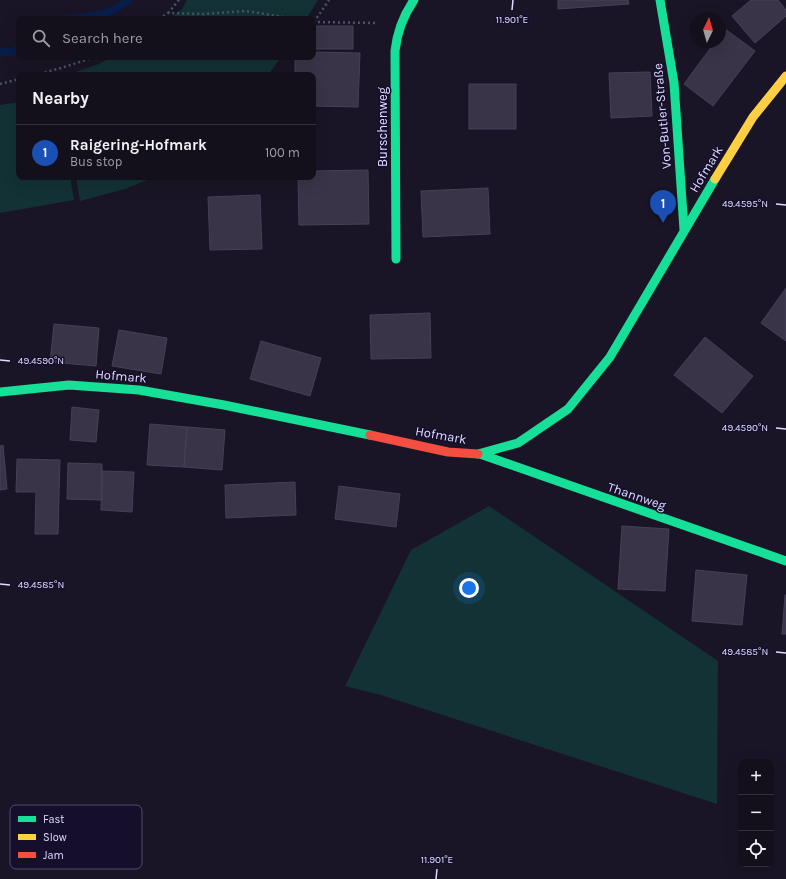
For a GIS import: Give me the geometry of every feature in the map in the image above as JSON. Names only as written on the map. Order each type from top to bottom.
[{"type":"street","name":"Burschenweg","points":[[396,259],[395,51],[396,38],[401,23],[414,0]]},
{"type":"street","name":"Von-Butler-Straße","points":[[660,0],[674,83],[684,230]]},
{"type":"street","name":"Hofmark","points":[[0,392],[69,385],[139,390],[224,405],[411,443],[448,452],[480,454],[518,443],[568,409],[610,357],[684,230],[753,117],[786,76]]},
{"type":"street","name":"Thannweg","points":[[480,454],[786,561]]},
{"type":"path","points":[[164,16],[168,13],[178,0]]},
{"type":"path","points":[[316,18],[329,0]]},
{"type":"path","points":[[168,13],[205,14],[246,11],[277,16]]},
{"type":"path","points":[[316,22],[401,23]]},
{"type":"path","points":[[47,72],[86,60]]},
{"type":"path","points":[[0,84],[16,80]]},
{"type":"green space","points":[[187,0],[318,0],[308,16],[173,16],[182,9]]},
{"type":"green space","points":[[107,60],[279,60],[270,72],[76,72]]},
{"type":"green space","points":[[16,102],[16,180],[71,180],[74,200],[0,213],[0,105]]},
{"type":"green space","points":[[76,180],[147,180],[125,189],[80,201]]},
{"type":"green space","points":[[489,506],[718,661],[717,804],[381,695],[345,686],[411,550]]},
{"type":"building","points":[[558,0],[628,0],[629,4],[558,9]]},
{"type":"building","points":[[751,0],[778,0],[786,10],[786,16],[755,43],[732,16]]},
{"type":"building","points":[[316,26],[353,26],[353,49],[316,49]]},
{"type":"building","points":[[726,30],[755,51],[713,106],[684,84],[711,48],[726,48]]},
{"type":"building","points":[[316,52],[360,53],[358,107],[316,106],[316,72],[295,72],[295,60],[316,60]]},
{"type":"building","points":[[650,72],[652,116],[611,118],[609,73]]},
{"type":"building","points":[[469,84],[516,84],[516,129],[469,129]]},
{"type":"building","points":[[368,170],[369,224],[299,225],[298,180],[316,180],[316,171]]},
{"type":"building","points":[[488,188],[490,234],[423,237],[421,191]]},
{"type":"building","points":[[260,195],[262,249],[210,250],[208,197]]},
{"type":"building","points":[[786,288],[786,341],[761,323]]},
{"type":"building","points":[[430,313],[431,358],[371,359],[370,315]]},
{"type":"building","points":[[54,324],[99,328],[96,366],[50,362]]},
{"type":"building","points":[[119,330],[167,338],[161,374],[112,366]]},
{"type":"building","points":[[705,337],[753,376],[722,413],[674,375]]},
{"type":"building","points":[[261,341],[321,358],[310,396],[250,379]]},
{"type":"building","points":[[72,407],[99,410],[96,442],[70,440]]},
{"type":"building","points":[[150,424],[187,427],[184,467],[147,465]]},
{"type":"building","points":[[187,427],[225,430],[222,470],[184,467]]},
{"type":"building","points":[[3,445],[7,489],[0,490],[0,446]]},
{"type":"building","points":[[17,459],[60,460],[58,534],[35,534],[36,492],[16,492]]},
{"type":"building","points":[[68,463],[102,464],[102,500],[67,499]]},
{"type":"building","points":[[102,471],[134,472],[132,512],[101,510]]},
{"type":"building","points":[[295,482],[296,515],[226,518],[225,485]]},
{"type":"building","points":[[339,486],[400,494],[396,527],[335,519]]},
{"type":"building","points":[[622,526],[669,529],[665,591],[618,589]]},
{"type":"building","points":[[696,570],[747,575],[742,625],[692,621]]},
{"type":"building","points":[[785,595],[786,634],[782,634]]},
{"type":"waterway","points":[[94,16],[114,10],[128,0]]},
{"type":"waterway","points":[[0,52],[11,52],[16,50]]},
{"type":"traffic: fast","points":[[396,259],[395,51],[401,24],[414,0]]},
{"type":"traffic: fast","points":[[660,0],[674,83],[684,230]]},
{"type":"traffic: fast","points":[[478,454],[518,443],[568,409],[610,357],[715,179]]},
{"type":"traffic: fast","points":[[0,392],[69,385],[139,390],[224,405],[370,435]]},
{"type":"traffic: fast","points":[[480,454],[786,561]]},
{"type":"traffic: slow","points":[[715,179],[753,117],[786,76]]},
{"type":"traffic: jam","points":[[370,435],[448,452],[478,454]]},
{"type":"place","name":"Raigering-Hofmark","points":[[663,223]]}]
